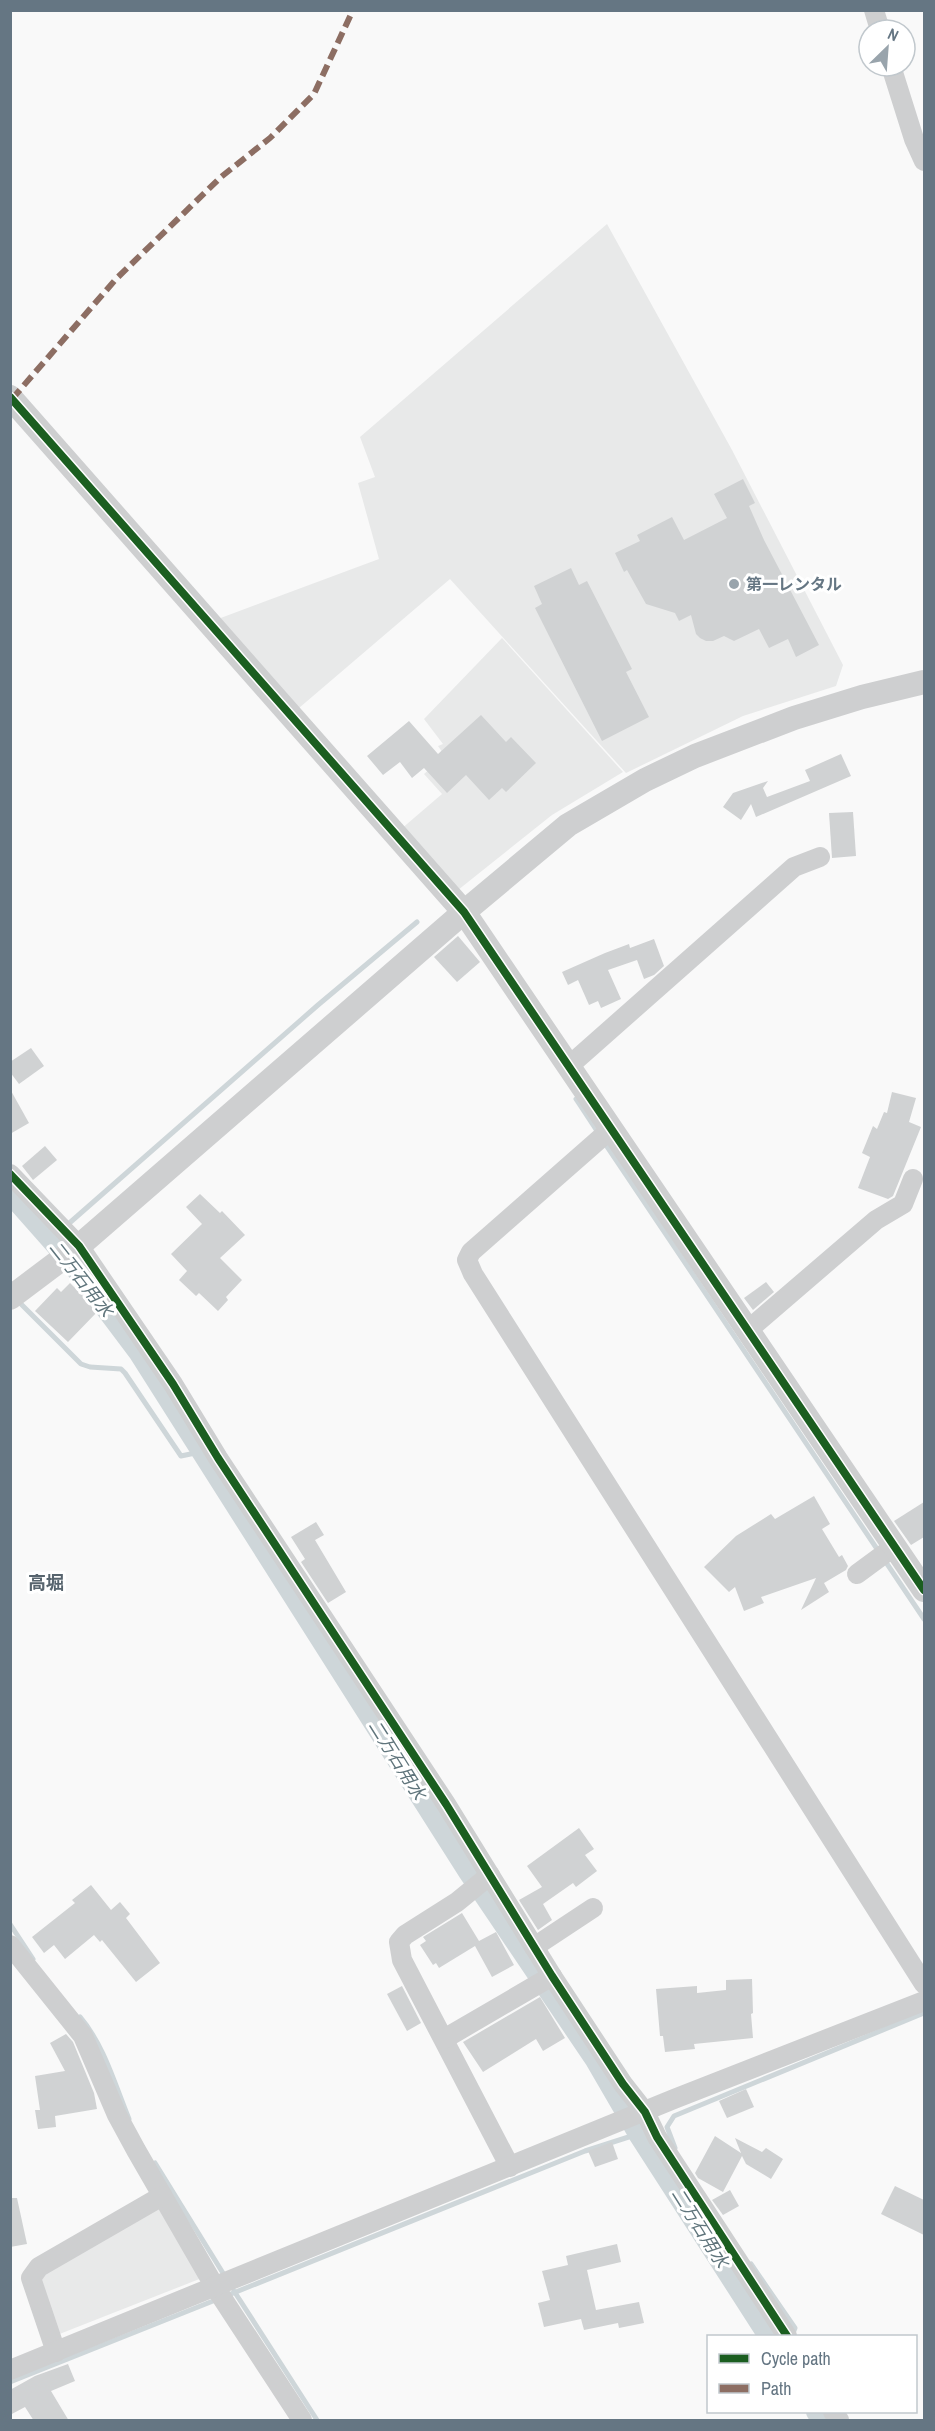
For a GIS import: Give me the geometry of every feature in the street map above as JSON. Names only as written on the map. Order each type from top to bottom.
[{"type":"street","points":[[895,78],[914,139],[924,161]]},
{"type":"street","points":[[11,399],[464,912],[895,1546],[922,1580]]},
{"type":"street","points":[[10,1298],[79,1246],[464,912],[568,825],[645,780],[695,756],[794,718],[862,697],[924,682]]},
{"type":"street","points":[[569,1066],[794,867],[820,857]]},
{"type":"street","points":[[611,1129],[471,1252],[467,1260],[473,1274],[924,1984]]},
{"type":"street","points":[[10,1174],[79,1246],[173,1384],[218,1458],[447,1804],[552,1976],[623,2084],[645,2112],[657,2137],[786,2335]]},
{"type":"street","points":[[748,1330],[876,1220],[903,1204],[913,1179]]},
{"type":"street","points":[[857,1574],[895,1546]]},
{"type":"street","points":[[490,1875],[457,1902],[405,1935],[399,1942],[402,1960],[510,2168]]},
{"type":"street","points":[[534,1947],[593,1908]]},
{"type":"street","points":[[10,1945],[83,2036],[117,2115],[162,2196],[215,2287],[302,2421]]},
{"type":"street","points":[[444,2039],[552,1976]]},
{"type":"street","points":[[10,2370],[924,2001]]},
{"type":"street","points":[[56,2352],[31,2278],[39,2267],[162,2196]]},
{"type":"shaded area","points":[[607,224],[732,450],[843,665],[836,686],[743,716],[626,773],[450,579],[299,708],[218,619],[379,559],[358,483],[375,477],[360,437]]},
{"type":"shaded area","points":[[502,638],[623,772],[552,815],[458,890],[400,830],[442,794],[424,774],[445,756],[438,746],[443,744],[424,719]]},
{"type":"shaded area","points":[[159,2205],[202,2278],[57,2335],[38,2275]]},
{"type":"building","points":[[743,479],[755,503],[749,506],[764,540],[819,645],[796,657],[788,639],[769,648],[759,629],[734,641],[724,636],[713,641],[700,638],[696,634],[691,615],[679,621],[675,613],[646,604],[627,570],[624,572],[615,553],[640,541],[637,535],[672,517],[684,540],[727,518],[714,494]]},
{"type":"building","points":[[571,568],[579,585],[587,581],[632,669],[626,672],[649,717],[602,741],[535,608],[542,604],[534,586]]},
{"type":"building","points":[[481,715],[506,742],[511,737],[536,763],[506,792],[502,788],[489,800],[466,775],[447,793],[424,768],[412,778],[400,762],[383,775],[367,756],[409,721],[438,754]]},
{"type":"building","points":[[841,754],[851,776],[756,817],[751,804],[741,820],[723,807],[733,793],[768,781],[763,788],[767,797],[810,781],[805,770]]},
{"type":"building","points":[[853,812],[856,856],[832,858],[829,813]]},
{"type":"building","points":[[458,936],[480,962],[457,982],[434,957]]},
{"type":"building","points":[[654,939],[664,966],[654,975],[644,979],[637,960],[608,970],[621,999],[601,1008],[598,1001],[589,1005],[578,980],[568,985],[562,972],[629,944],[630,948]]},
{"type":"building","points":[[31,1048],[44,1066],[19,1084],[10,1072],[10,1062]]},
{"type":"building","points":[[10,1089],[29,1123],[10,1134]]},
{"type":"building","points":[[892,1092],[916,1098],[909,1122],[921,1127],[893,1196],[888,1199],[858,1188],[870,1157],[862,1153],[873,1126],[877,1129],[884,1112],[887,1113]]},
{"type":"building","points":[[45,1146],[57,1160],[33,1180],[22,1166]]},
{"type":"building","points":[[200,1194],[220,1213],[222,1211],[245,1235],[220,1258],[242,1280],[226,1297],[228,1300],[218,1311],[199,1293],[196,1296],[179,1280],[187,1271],[171,1254],[202,1224],[186,1207]]},
{"type":"building","points":[[766,1282],[774,1292],[753,1310],[744,1298]]},
{"type":"building","points":[[70,1283],[98,1311],[68,1342],[35,1311],[57,1288],[61,1292]]},
{"type":"building","points":[[814,1496],[830,1524],[822,1529],[839,1557],[842,1555],[848,1566],[846,1570],[824,1583],[829,1592],[801,1610],[816,1578],[761,1597],[764,1603],[744,1611],[735,1587],[729,1592],[704,1567],[736,1536],[771,1514],[775,1519]]},
{"type":"building","points":[[924,1502],[924,1537],[911,1545],[894,1521]]},
{"type":"building","points":[[316,1522],[324,1535],[315,1540],[346,1592],[328,1603],[301,1562],[305,1559],[291,1537]]},
{"type":"building","points":[[579,1828],[594,1849],[585,1855],[597,1871],[576,1887],[573,1883],[543,1904],[552,1920],[538,1930],[519,1900],[542,1887],[527,1866]]},
{"type":"building","points":[[91,1885],[111,1910],[120,1902],[130,1914],[126,1918],[160,1963],[136,1982],[102,1940],[100,1942],[94,1935],[65,1959],[54,1945],[44,1953],[32,1937],[75,1903],[72,1900]]},
{"type":"building","points":[[462,1913],[479,1941],[496,1932],[514,1965],[492,1977],[475,1946],[439,1968],[436,1963],[433,1965],[420,1945],[426,1941],[423,1937]]},
{"type":"building","points":[[752,1979],[753,2038],[694,2044],[695,2049],[665,2052],[663,2036],[660,2036],[656,1989],[697,1986],[697,1993],[726,1990],[726,1980]]},
{"type":"building","points":[[402,1986],[421,2023],[407,2031],[387,1994]]},
{"type":"building","points":[[540,1997],[565,2038],[543,2051],[536,2039],[483,2072],[463,2042]]},
{"type":"building","points":[[66,2034],[73,2042],[94,2093],[97,2109],[55,2116],[56,2127],[38,2129],[35,2110],[40,2110],[35,2076],[65,2071],[50,2043]]},
{"type":"building","points":[[746,2089],[754,2107],[727,2118],[719,2101]]},
{"type":"building","points":[[715,2136],[741,2153],[735,2138],[762,2152],[766,2148],[783,2159],[771,2179],[746,2164],[742,2156],[723,2192],[698,2178],[695,2173]]},
{"type":"building","points":[[612,2142],[618,2159],[595,2167],[588,2151]]},
{"type":"building","points":[[895,2186],[924,2200],[924,2235],[881,2214]]},
{"type":"building","points":[[730,2190],[739,2206],[723,2215],[712,2200]]},
{"type":"building","points":[[10,2198],[17,2198],[27,2244],[10,2247]]},
{"type":"building","points":[[617,2244],[621,2262],[587,2270],[596,2310],[639,2302],[644,2323],[619,2328],[618,2323],[584,2330],[581,2319],[544,2327],[538,2303],[550,2300],[542,2271],[568,2265],[566,2256]]},
{"type":"building","points":[[68,2364],[75,2381],[51,2391],[69,2421],[34,2421],[25,2407],[10,2415],[10,2390],[35,2376]]},
{"type":"waterway","points":[[66,1226],[318,1005],[417,922]]},
{"type":"waterway","points":[[576,1099],[599,1134]]},
{"type":"waterway","points":[[604,1142],[924,1619]]},
{"type":"waterway","name":"二万石用水","points":[[10,1194],[71,1263],[138,1352],[468,1872],[595,2060],[638,2134],[767,2335]]},
{"type":"waterway","points":[[17,1300],[81,1364],[90,1367],[121,1369],[181,1456],[200,1452]]},
{"type":"waterway","points":[[10,1924],[33,1959]]},
{"type":"waterway","points":[[675,2148],[667,2127],[674,2116],[924,2013]]},
{"type":"waterway","points":[[80,2017],[96,2040],[129,2119]]},
{"type":"waterway","points":[[226,2296],[585,2151],[638,2134]]},
{"type":"waterway","points":[[155,2163],[226,2278]]},
{"type":"waterway","points":[[751,2264],[795,2328],[793,2333]]},
{"type":"waterway","points":[[234,2291],[317,2420]]},
{"type":"waterway","points":[[10,2382],[218,2299]]},
{"type":"waterway","name":"二万石用水","points":[[817,2413],[822,2420]]},
{"type":"marked path","points":[[12,399],[116,279],[221,177],[270,138],[314,94],[353,10]]},
{"type":"cycle path","points":[[10,397],[464,912],[924,1590]]},
{"type":"cycle path","points":[[10,1174],[79,1246],[173,1384],[218,1458],[446,1804],[552,1976],[623,2084],[645,2112],[657,2137],[786,2335]]},
{"type":"place","name":"第一レンタル","points":[[734,584]]},
{"type":"district","name":"高堀","points":[[46,1583]]}]
